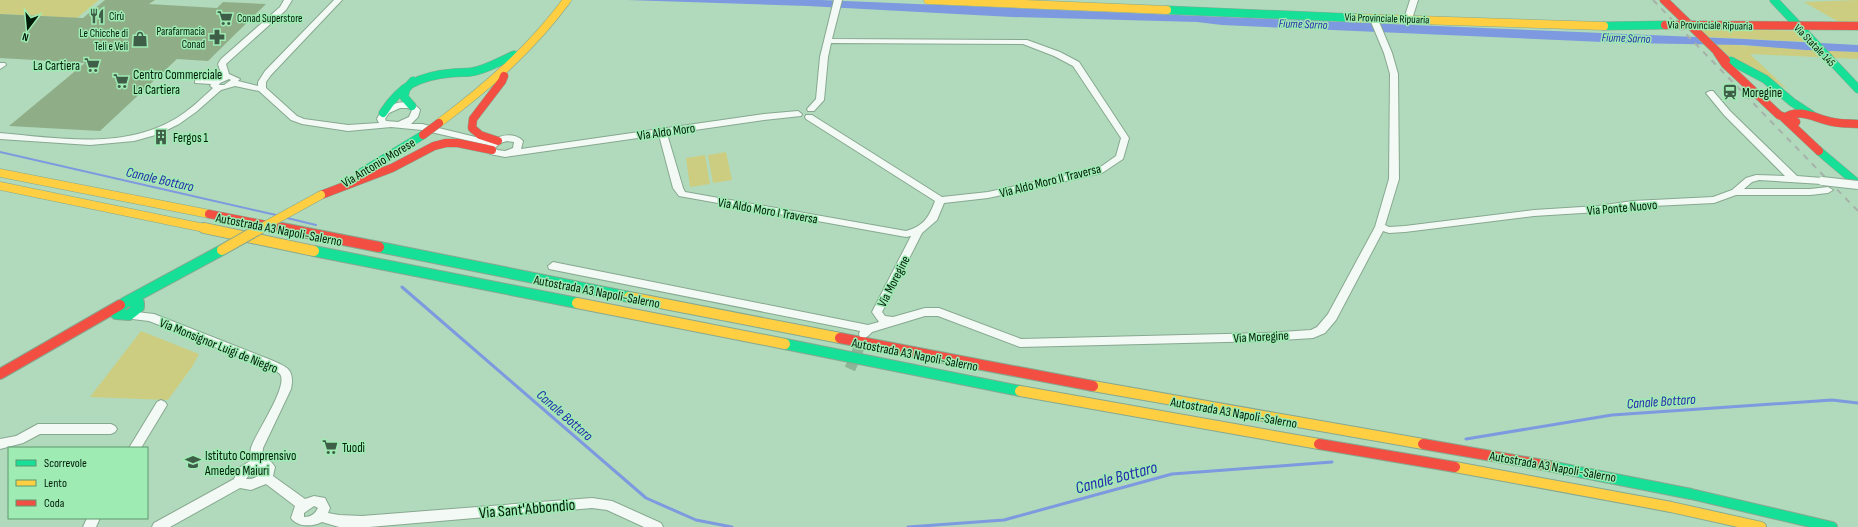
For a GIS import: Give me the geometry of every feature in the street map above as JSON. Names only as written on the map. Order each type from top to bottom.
[{"type":"main road","name":"Via Provinciale Ripuaria","points":[[928,0],[1374,17],[1565,26],[1665,25],[1696,29],[1800,29],[1858,26]]},
{"type":"main road","points":[[1664,0],[1696,29],[1725,64],[1786,114],[1807,123],[1858,130]]},
{"type":"main road","name":"Via Statale 145","points":[[1774,0],[1858,89]]},
{"type":"main road","name":"Via Antonio Morese","points":[[0,374],[122,304],[321,195],[422,131],[439,124],[524,51],[546,28],[566,2]]},
{"type":"main road","points":[[1714,49],[1765,79],[1804,111],[1816,117]]},
{"type":"main road","points":[[382,115],[388,102],[396,92],[414,81],[426,76],[478,70],[524,51]]},
{"type":"main road","points":[[494,145],[472,128],[472,123],[473,119],[502,81],[506,68]]},
{"type":"main road","points":[[447,73],[468,84],[464,104]]},
{"type":"main road","points":[[414,81],[406,89],[404,97],[414,110]]},
{"type":"main road","points":[[1786,114],[1793,113],[1833,122],[1858,124]]},
{"type":"main road","points":[[1786,114],[1795,130],[1858,184]]},
{"type":"main road","points":[[1804,126],[1858,177]]},
{"type":"main road","points":[[321,195],[392,168],[434,146],[446,143],[494,145]]},
{"type":"main road","name":"Autostrada A3 Napoli-Salerno","points":[[0,173],[950,360],[1207,408],[1622,478],[1735,502],[1832,527]]},
{"type":"main road","name":"Autostrada A3 Napoli-Salerno","points":[[0,186],[290,246],[949,378],[1114,409],[1548,483],[1761,527]]},
{"type":"main road","name":"Via Antonio Morese","points":[[79,330],[134,312],[160,284]]},
{"type":"main road","points":[[126,315],[116,314],[116,310],[122,304],[135,301],[139,306]]},
{"type":"street","points":[[226,77],[222,64],[224,61],[283,8],[288,0]]},
{"type":"street","points":[[262,88],[262,82],[268,73],[338,0]]},
{"type":"street","points":[[838,0],[827,41],[820,100],[810,113],[940,200],[934,218],[918,231]]},
{"type":"street","points":[[1408,19],[1414,0]]},
{"type":"street","name":"Via Moregine","points":[[553,266],[866,331],[925,312],[939,312],[1020,343],[1266,337],[1313,334],[1321,330],[1332,317],[1380,227],[1394,179],[1396,92],[1394,74],[1374,17]]},
{"type":"street","name":"Via Aldo Moro II Traversa","points":[[827,41],[1024,42],[1058,54],[1076,64],[1124,138],[1120,157],[1102,170],[988,195],[940,200]]},
{"type":"street","points":[[0,136],[103,142],[130,139],[150,134],[176,122],[188,114],[226,77],[235,78],[234,83]]},
{"type":"street","points":[[198,81],[229,86],[234,83],[262,88],[294,118],[340,127],[392,125],[409,121],[414,110]]},
{"type":"street","points":[[1710,93],[1727,113],[1793,178]]},
{"type":"street","points":[[363,127],[395,106],[404,105],[414,110],[422,131]]},
{"type":"street","name":"Via Aldo Moro","points":[[494,145],[497,154],[510,153],[764,117],[798,114],[802,117],[810,113]]},
{"type":"street","points":[[382,115],[381,121],[392,125],[494,145],[510,138],[534,149]]},
{"type":"street","name":"Via Aldo Moro I Traversa","points":[[662,132],[678,188],[682,194],[906,234],[918,231]]},
{"type":"street","points":[[510,153],[519,146],[519,141]]},
{"type":"street","name":"Via Ponte Nuovo","points":[[1380,227],[1389,230],[1405,229],[1534,213],[1598,209],[1633,204],[1707,201],[1722,198],[1735,192],[1753,178],[1793,178],[1858,184]]},
{"type":"street","points":[[1735,192],[1802,192],[1828,190]]},
{"type":"street","name":"Via Moregine","points":[[894,322],[882,319],[877,312],[918,231]]},
{"type":"street","points":[[139,306],[150,317]]},
{"type":"street","points":[[126,315],[150,317]]},
{"type":"street","name":"Via Monsignor Luigi de Niegro","points":[[150,317],[267,363],[280,369],[286,374],[288,380],[285,389],[257,449],[255,464]]},
{"type":"street","points":[[136,447],[161,405]]},
{"type":"street","points":[[0,444],[19,440],[38,429],[111,429]]},
{"type":"street","points":[[158,527],[240,481],[243,471],[255,464],[264,463],[269,467],[266,477],[258,483],[249,485],[240,481]]},
{"type":"street","points":[[266,477],[304,505]]},
{"type":"street","points":[[314,501],[321,502],[324,508],[320,516],[308,523],[299,525],[297,514],[304,505],[314,501]]},
{"type":"street","name":"Via Sant'Abbondio","points":[[320,516],[339,521],[362,522],[592,503],[608,505],[657,527]]},
{"type":"shaded area","points":[[0,0],[99,0],[77,18],[0,14]]},
{"type":"shaded area","points":[[1858,0],[1858,25],[1844,25],[1804,2]]},
{"type":"shaded area","points":[[1697,28],[1795,31],[1800,32],[1811,42],[1707,37]]},
{"type":"shaded area","points":[[1716,44],[1858,52],[1858,59],[1750,54],[1788,90],[1754,68],[1729,56]]},
{"type":"shaded area","points":[[726,152],[732,180],[713,183],[708,155]]},
{"type":"shaded area","points":[[705,155],[710,184],[690,187],[686,158]]},
{"type":"shaded area","points":[[141,331],[199,354],[192,367],[168,400],[90,397]]},
{"type":"water","name":"Fiume Sarno","points":[[627,0],[821,0],[1744,39],[1858,45],[1858,52],[1805,50],[1743,45],[1625,43],[1222,25],[1197,22],[1012,17],[808,6]]},
{"type":"building","name":"La Cartiera","points":[[105,0],[155,0],[149,4],[217,8],[223,2],[266,4],[208,61],[177,59],[100,131],[9,126],[85,63],[0,58],[0,14],[83,18]]},
{"type":"waterway","name":"Canale Bottaro","points":[[0,152],[276,215]]},
{"type":"waterway","name":"Canale Bottaro","points":[[287,218],[316,225]]},
{"type":"waterway","name":"Canale Bottaro","points":[[402,287],[646,498],[696,520],[732,527]]},
{"type":"waterway","name":"Canale Bottaro","points":[[1466,439],[1612,415],[1832,400],[1858,403]]},
{"type":"waterway","name":"Canale Bottaro","points":[[908,527],[1004,520],[1172,474],[1332,462]]},
{"type":"tunnel","points":[[850,369],[863,338]]},
{"type":"railway","points":[[1653,0],[1858,211]]},
{"type":"traffic: fast","points":[[1774,0],[1858,89]]},
{"type":"traffic: fast","points":[[1167,10],[1357,18]]},
{"type":"traffic: fast","points":[[1604,26],[1665,25]]},
{"type":"traffic: fast","points":[[383,113],[396,95],[410,83],[419,79],[439,74],[477,71],[514,55]]},
{"type":"traffic: fast","points":[[1731,61],[1765,79],[1792,102],[1812,115]]},
{"type":"traffic: fast","points":[[412,106],[404,97],[406,89],[413,81]]},
{"type":"traffic: fast","points":[[362,172],[423,135]]},
{"type":"traffic: fast","points":[[1819,151],[1858,184]]},
{"type":"traffic: fast","points":[[379,247],[629,297]]},
{"type":"traffic: fast","points":[[124,303],[222,250]]},
{"type":"traffic: fast","points":[[314,251],[577,303]]},
{"type":"traffic: fast","points":[[128,301],[139,303],[139,307],[129,315],[116,314],[118,308],[128,301]]},
{"type":"traffic: fast","points":[[785,344],[1020,391]]},
{"type":"traffic: fast","points":[[1549,466],[1691,494],[1832,527]]},
{"type":"traffic: slow","points":[[439,123],[508,67],[554,18],[567,0]]},
{"type":"traffic: slow","points":[[928,0],[1167,10]]},
{"type":"traffic: slow","points":[[1357,18],[1565,26],[1604,26]]},
{"type":"traffic: slow","points":[[0,173],[209,214]]},
{"type":"traffic: slow","points":[[0,186],[314,251]]},
{"type":"traffic: slow","points":[[222,250],[321,195]]},
{"type":"traffic: slow","points":[[629,297],[840,338]]},
{"type":"traffic: slow","points":[[577,303],[785,344]]},
{"type":"traffic: slow","points":[[1093,386],[1423,444]]},
{"type":"traffic: slow","points":[[1020,391],[1319,444]]},
{"type":"traffic: slow","points":[[1455,467],[1671,507],[1761,527]]},
{"type":"traffic: jam","points":[[1664,0],[1726,60]]},
{"type":"traffic: jam","points":[[1665,25],[1694,25]]},
{"type":"traffic: jam","points":[[1694,25],[1858,26]]},
{"type":"traffic: jam","points":[[1717,52],[1725,64],[1779,115],[1796,122]]},
{"type":"traffic: jam","points":[[498,141],[480,135],[472,128],[473,119],[502,81],[504,76]]},
{"type":"traffic: jam","points":[[1819,151],[1784,118],[1795,113],[1801,113],[1833,122],[1858,124]]},
{"type":"traffic: jam","points":[[423,135],[439,123]]},
{"type":"traffic: jam","points":[[321,195],[392,168],[434,146],[446,143],[458,143],[492,150]]},
{"type":"traffic: jam","points":[[209,214],[379,247]]},
{"type":"traffic: jam","points":[[0,374],[120,305]]},
{"type":"traffic: jam","points":[[840,338],[1093,386]]},
{"type":"traffic: jam","points":[[1319,444],[1455,467]]},
{"type":"traffic: jam","points":[[1423,444],[1549,466]]},
{"type":"place","name":"Cirù","points":[[97,16]]},
{"type":"place","name":"Conad Superstore","points":[[225,18]]},
{"type":"place","name":"Parafarmacia Conad","points":[[217,37]]},
{"type":"place","name":"Le Chicche di Teli e Veli","points":[[140,39]]},
{"type":"place","name":"La Cartiera","points":[[92,65]]},
{"type":"place","name":"Centro Commerciale La Cartiera","points":[[121,81]]},
{"type":"place","name":"Moregine","points":[[1730,92]]},
{"type":"place","name":"Fergos 1","points":[[161,137]]},
{"type":"place","name":"Tuodì","points":[[330,447]]},
{"type":"place","name":"Istituto Comprensivo Amedeo Maiuri","points":[[193,462]]}]
